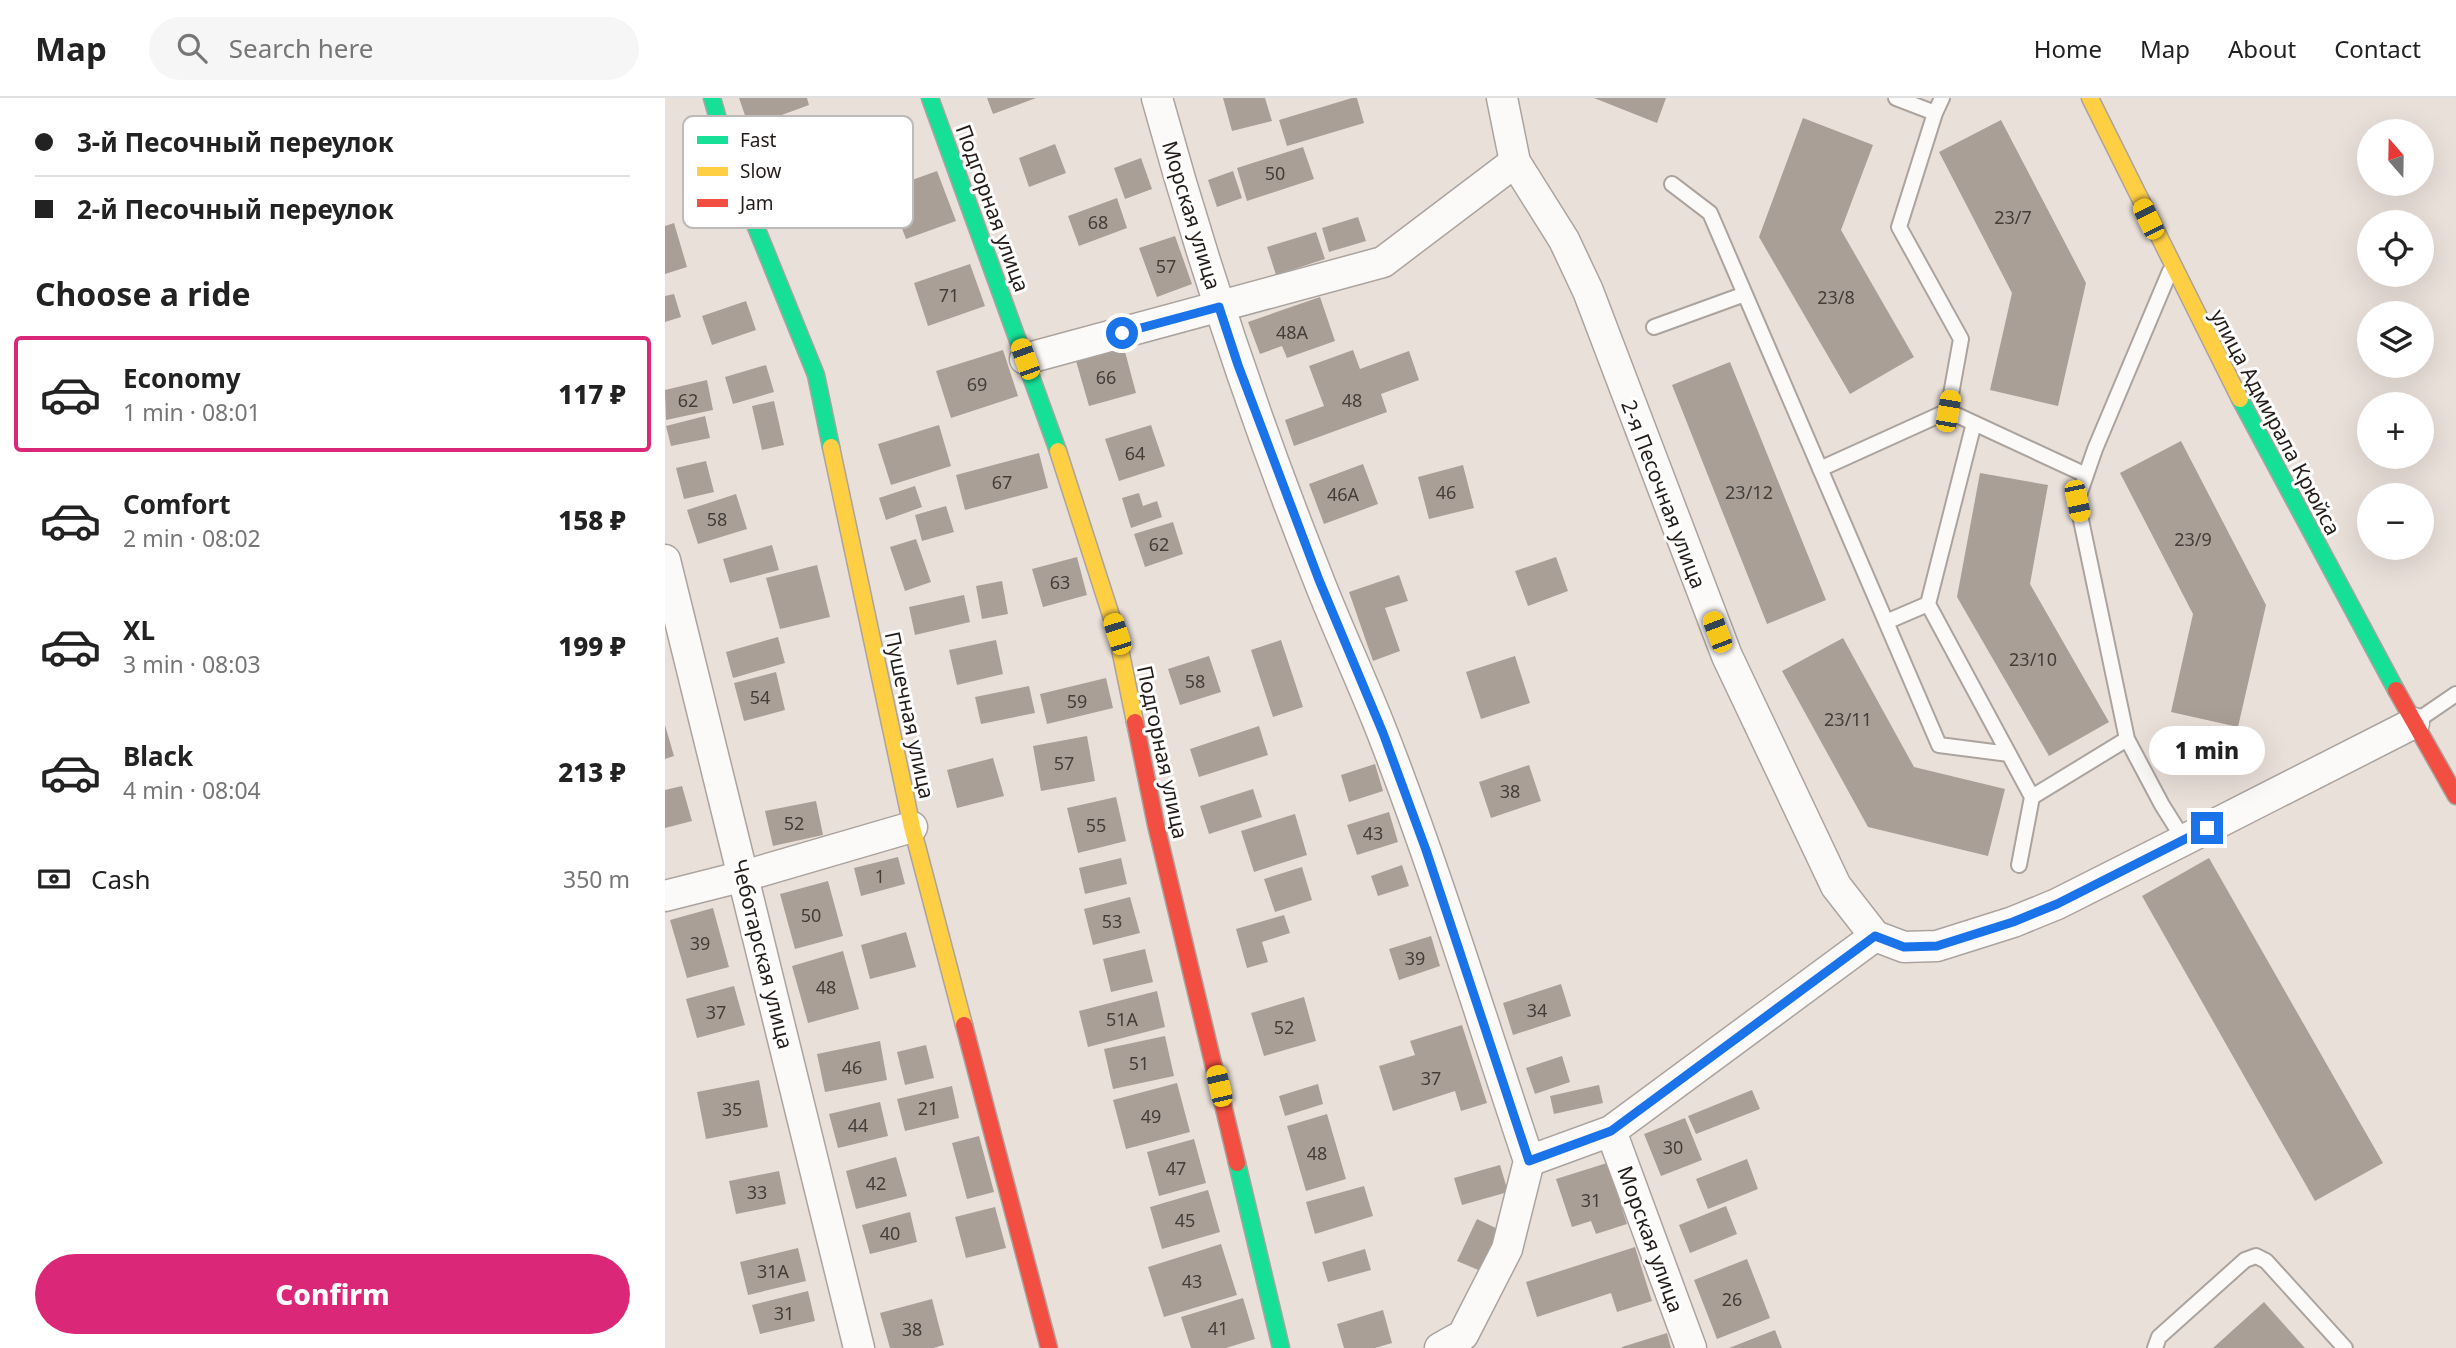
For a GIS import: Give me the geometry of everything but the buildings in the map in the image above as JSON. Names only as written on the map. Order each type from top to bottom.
[{"type":"street","name":"Пушечная улица","points":[[712,98],[717,116]]},
{"type":"street","name":"Подгорная улица","points":[[930,98],[1064,469],[1117,634],[1156,825],[1282,1348]]},
{"type":"street","name":"Морская улица","points":[[1157,98],[1186,202],[1238,365],[1319,580],[1383,733],[1426,850],[1529,1161]]},
{"type":"street","points":[[1025,359],[1383,262],[1515,162],[1502,98]]},
{"type":"street","name":"улица Адмирала Крюйса","points":[[2090,98],[2172,267],[2303,518],[2456,796]]},
{"type":"street","name":"2-я Песочная улица","points":[[1515,162],[1564,240],[1588,291],[1727,656],[1836,886],[1875,936]]},
{"type":"street","name":"Пушечная улица","points":[[756,228],[816,375],[912,827],[1049,1348]]},
{"type":"street","name":"Чеботарская улица","points":[[665,560],[859,1348]]},
{"type":"street","points":[[1457,1344],[1507,1249],[1529,1161],[1611,1131],[1875,936],[1904,947],[1937,946],[2003,926],[2057,904],[2414,723]]},
{"type":"street","points":[[665,896],[912,827]]},
{"type":"street","name":"Морская улица","points":[[1611,1131],[1691,1348]]},
{"type":"lane","points":[[1896,98],[1935,113]]},
{"type":"lane","points":[[1942,98],[1899,227],[1961,339],[1948,411]]},
{"type":"lane","points":[[1672,184],[1710,213],[1939,746],[2008,754]]},
{"type":"lane","points":[[2172,267],[2095,449],[2077,501],[2127,739],[2184,840]]},
{"type":"lane","points":[[1654,327],[1745,294]]},
{"type":"lane","points":[[1821,469],[1948,411],[2086,475]]},
{"type":"lane","points":[[1974,423],[1928,604],[2032,797],[2019,865]]},
{"type":"lane","points":[[1886,622],[1928,604]]},
{"type":"lane","points":[[2414,723],[2456,694]]},
{"type":"lane","points":[[2032,797],[2127,739]]},
{"type":"lane","points":[[2155,1348],[2159,1337],[2245,1259],[2256,1256],[2266,1261],[2345,1348]]},
{"type":"traffic: fast","points":[[712,98],[717,116]]},
{"type":"traffic: fast","points":[[930,98],[1058,451]]},
{"type":"traffic: fast","points":[[756,228],[816,375],[831,447]]},
{"type":"traffic: fast","points":[[2240,399],[2396,690]]},
{"type":"traffic: fast","points":[[1237,1163],[1281,1348]]},
{"type":"traffic: slow","points":[[2090,98],[2240,399]]},
{"type":"traffic: slow","points":[[831,447],[912,827],[964,1025]]},
{"type":"traffic: slow","points":[[1058,451],[1117,634],[1135,722]]},
{"type":"traffic: jam","points":[[2396,690],[2456,796]]},
{"type":"traffic: jam","points":[[1135,722],[1156,825],[1237,1163]]},
{"type":"traffic: jam","points":[[964,1025],[1049,1348]]},
{"type":"route","points":[[1122,333],[1219,307],[1238,365],[1319,580],[1383,733],[1426,850],[1529,1161],[1611,1131],[1875,936],[1904,947],[1937,946],[2013,922],[2057,904],[2207,828]]}]
